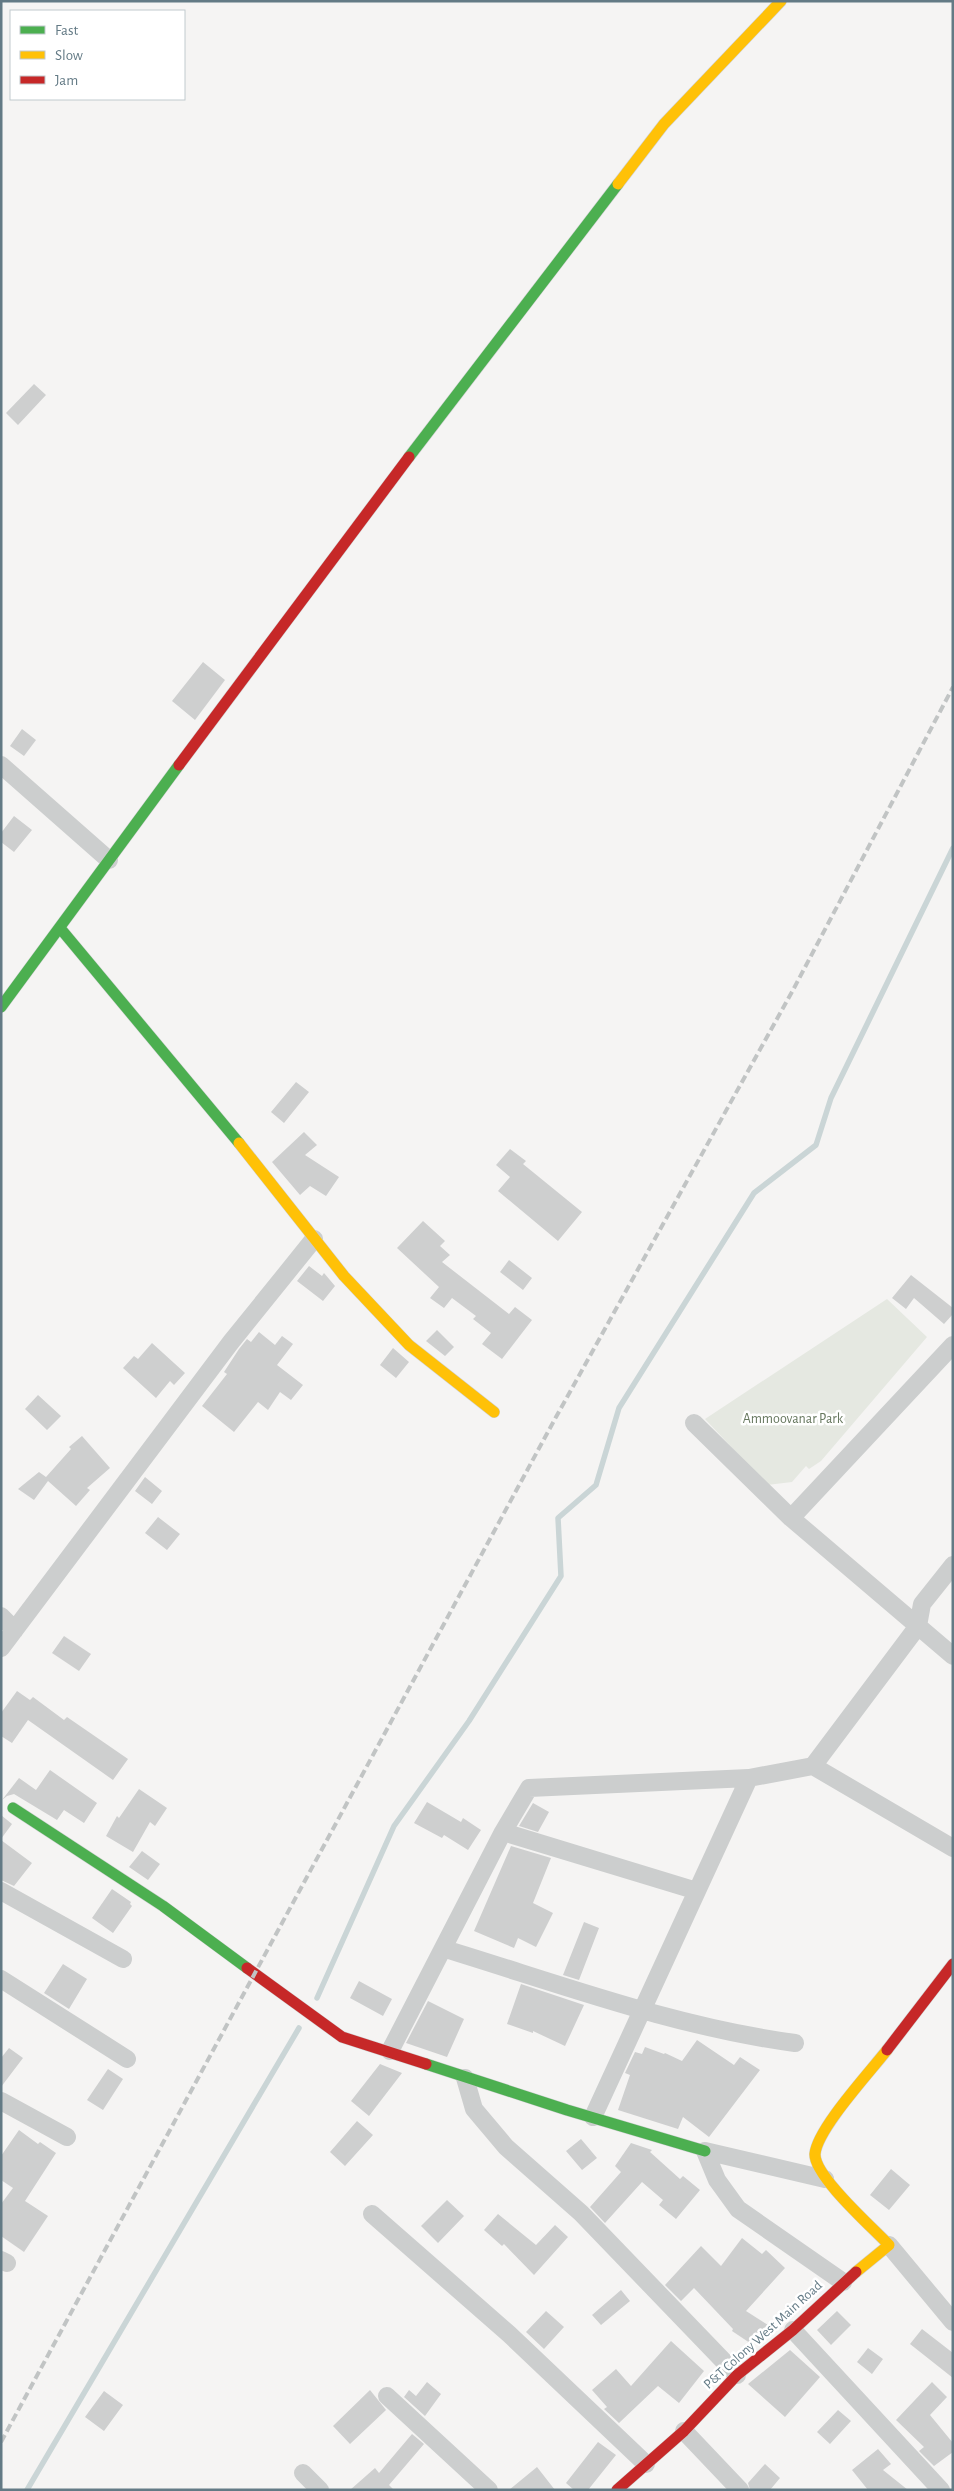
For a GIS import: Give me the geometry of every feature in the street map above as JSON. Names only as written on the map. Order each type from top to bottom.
[{"type":"street","points":[[1,1007],[352,531],[664,124],[781,1]]},
{"type":"street","points":[[1,765],[109,860]]},
{"type":"street","points":[[60,928],[266,1176],[344,1276],[410,1345],[494,1412]]},
{"type":"street","points":[[1,1648],[231,1342],[314,1239]]},
{"type":"street","points":[[791,1518],[953,1345]]},
{"type":"street","points":[[694,1423],[791,1518],[953,1656]]},
{"type":"street","points":[[812,1766],[918,1626],[922,1604],[953,1564]]},
{"type":"street","points":[[1,1616],[15,1630]]},
{"type":"street","points":[[390,2052],[445,1949],[503,1832],[529,1788],[749,1778],[812,1766],[953,1848]]},
{"type":"street","points":[[594,2118],[749,1778]]},
{"type":"street","points":[[13,1808],[163,1906],[342,2037],[465,2078],[705,2151],[825,2179]]},
{"type":"street","points":[[503,1832],[697,1891]]},
{"type":"street","points":[[1,1891],[122,1959]]},
{"type":"street","points":[[445,1949],[643,2009],[742,2036],[794,2042]]},
{"type":"street","points":[[953,1964],[821,2135],[815,2155],[825,2179],[889,2245],[953,2322]]},
{"type":"street","points":[[1,1979],[127,2059]]},
{"type":"street","points":[[465,2078],[474,2110],[506,2147],[581,2213],[737,2375]]},
{"type":"street","points":[[1,2101],[66,2137]]},
{"type":"street","points":[[705,2151],[717,2180],[738,2209],[843,2282]]},
{"type":"street","points":[[372,2214],[509,2334],[646,2464]]},
{"type":"street","name":"P&T Colony West Main Road","points":[[616,2490],[684,2431],[737,2375],[794,2330],[843,2282],[889,2245]]},
{"type":"street","points":[[794,2330],[941,2490]]},
{"type":"street","points":[[387,2396],[489,2490]]},
{"type":"street","points":[[684,2431],[740,2490]]},
{"type":"street","points":[[303,2473],[320,2490]]},
{"type":"green space","name":"Ammoovanar Park","points":[[887,1299],[927,1337],[821,1461],[809,1469],[806,1466],[792,1482],[767,1485],[705,1419]]},
{"type":"building","points":[[34,384],[46,395],[18,425],[6,413]]},
{"type":"building","points":[[203,662],[225,680],[195,720],[172,701]]},
{"type":"building","points":[[22,729],[36,740],[24,756],[10,746]]},
{"type":"building","points":[[14,816],[32,830],[14,852],[1,842],[1,833]]},
{"type":"building","points":[[296,1082],[309,1092],[284,1123],[271,1112]]},
{"type":"building","points":[[304,1132],[317,1145],[305,1155],[339,1177],[326,1196],[310,1186],[300,1195],[272,1162]]},
{"type":"building","points":[[510,1149],[526,1161],[523,1164],[582,1212],[558,1241],[498,1191],[510,1177],[496,1165]]},
{"type":"building","points":[[423,1221],[445,1241],[440,1246],[450,1255],[442,1262],[509,1314],[515,1307],[532,1320],[502,1359],[482,1344],[491,1333],[473,1319],[476,1316],[452,1298],[444,1308],[430,1298],[439,1287],[397,1248]]},
{"type":"building","points":[[509,1260],[532,1278],[523,1290],[500,1272]]},
{"type":"building","points":[[309,1266],[322,1276],[324,1273],[335,1286],[323,1301],[297,1281]]},
{"type":"building","points":[[911,1275],[953,1308],[953,1314],[944,1324],[914,1298],[906,1309],[892,1298]]},
{"type":"building","points":[[437,1330],[454,1347],[445,1356],[426,1341]]},
{"type":"building","points":[[259,1332],[275,1345],[282,1336],[293,1344],[277,1365],[303,1385],[291,1400],[280,1392],[268,1410],[258,1402],[234,1432],[202,1406],[227,1374],[224,1372],[239,1349],[247,1339],[251,1342]]},
{"type":"building","points":[[152,1343],[185,1373],[174,1385],[170,1381],[156,1398],[123,1368],[134,1356],[138,1359]]},
{"type":"building","points":[[393,1348],[409,1362],[396,1378],[380,1365]]},
{"type":"building","points":[[38,1395],[61,1416],[47,1430],[25,1409]]},
{"type":"building","points":[[82,1436],[110,1468],[87,1488],[90,1490],[76,1506],[48,1481],[34,1500],[18,1489],[39,1472],[46,1477],[71,1449],[69,1447]]},
{"type":"building","points":[[145,1477],[162,1491],[152,1504],[135,1491]]},
{"type":"building","points":[[158,1517],[180,1534],[167,1550],[145,1533]]},
{"type":"building","points":[[64,1636],[91,1654],[79,1671],[52,1653]]},
{"type":"building","points":[[17,1691],[30,1700],[33,1697],[64,1720],[67,1717],[128,1759],[113,1780],[28,1720],[12,1743],[1,1736],[1,1713]]},
{"type":"building","points":[[50,1770],[97,1803],[84,1823],[64,1810],[57,1820],[14,1794],[2,1800],[19,1778],[36,1790]]},
{"type":"building","points":[[139,1789],[167,1808],[155,1826],[150,1822],[133,1852],[106,1836],[117,1816],[119,1818]]},
{"type":"building","points":[[427,1802],[461,1822],[463,1818],[481,1830],[468,1850],[444,1835],[442,1838],[414,1823]]},
{"type":"building","points":[[533,1803],[549,1812],[538,1832],[519,1826]]},
{"type":"building","points":[[1,1815],[12,1824],[1,1839]]},
{"type":"building","points":[[1,1840],[32,1863],[14,1886],[1,1880]]},
{"type":"building","points":[[511,1846],[551,1858],[533,1903],[553,1913],[536,1947],[518,1938],[514,1948],[474,1931]]},
{"type":"building","points":[[142,1851],[160,1864],[148,1880],[129,1867]]},
{"type":"building","points":[[112,1889],[131,1902],[132,1906],[113,1933],[92,1918]]},
{"type":"building","points":[[584,1922],[599,1928],[579,1980],[563,1975]]},
{"type":"building","points":[[63,1964],[87,1979],[69,2009],[44,1993]]},
{"type":"building","points":[[359,1981],[392,1999],[383,2016],[350,1998]]},
{"type":"building","points":[[521,1984],[584,2005],[565,2046],[533,2031],[533,2033],[507,2024]]},
{"type":"building","points":[[428,2001],[464,2019],[447,2057],[406,2043]]},
{"type":"building","points":[[697,2040],[734,2065],[740,2057],[760,2070],[709,2137],[683,2117],[678,2129],[618,2110],[630,2075],[625,2073],[635,2052],[642,2054],[645,2047],[682,2061]]},
{"type":"building","points":[[9,2048],[23,2058],[1,2087],[1,2058]]},
{"type":"building","points":[[380,2064],[402,2073],[369,2116],[351,2101]]},
{"type":"building","points":[[108,2069],[123,2079],[103,2110],[87,2100]]},
{"type":"building","points":[[357,2121],[373,2135],[345,2166],[330,2152]]},
{"type":"building","points":[[19,2130],[38,2144],[40,2142],[56,2153],[25,2201],[48,2216],[24,2252],[1,2236],[1,2204],[13,2188],[1,2180],[1,2156]]},
{"type":"building","points":[[581,2139],[597,2158],[582,2170],[566,2151]]},
{"type":"building","points":[[631,2143],[652,2150],[650,2152],[680,2179],[683,2176],[700,2190],[676,2219],[659,2205],[663,2200],[642,2182],[605,2223],[590,2207],[621,2172],[615,2166]]},
{"type":"building","points":[[891,2169],[910,2185],[889,2210],[870,2195]]},
{"type":"building","points":[[447,2200],[464,2216],[438,2243],[421,2226]]},
{"type":"building","points":[[498,2214],[536,2245],[555,2225],[568,2237],[534,2275],[504,2244],[502,2246],[484,2230]]},
{"type":"building","points":[[742,2238],[762,2254],[766,2250],[785,2268],[746,2311],[768,2325],[753,2345],[732,2331],[733,2329],[694,2288],[681,2301],[665,2285],[701,2246],[721,2266]]},
{"type":"building","points":[[621,2290],[630,2301],[601,2325],[592,2315]]},
{"type":"building","points":[[546,2311],[564,2327],[544,2349],[526,2332]]},
{"type":"building","points":[[837,2311],[851,2325],[831,2345],[817,2330]]},
{"type":"building","points":[[922,2329],[953,2353],[953,2378],[910,2344]]},
{"type":"building","points":[[671,2341],[704,2371],[679,2403],[658,2386],[619,2423],[604,2409],[607,2407],[592,2390],[616,2369],[631,2386]]},
{"type":"building","points":[[868,2348],[883,2359],[872,2374],[857,2362]]},
{"type":"building","points":[[790,2350],[820,2377],[785,2417],[748,2384]]},
{"type":"building","points":[[427,2382],[441,2394],[425,2416],[404,2397],[409,2390],[416,2396]]},
{"type":"building","points":[[932,2382],[947,2397],[930,2415],[953,2443],[953,2452],[934,2466],[919,2451],[924,2447],[896,2420]]},
{"type":"building","points":[[370,2390],[386,2410],[350,2444],[333,2426]]},
{"type":"building","points":[[104,2391],[123,2405],[104,2431],[85,2417]]},
{"type":"building","points":[[838,2410],[851,2421],[830,2444],[817,2432]]},
{"type":"building","points":[[412,2434],[424,2444],[389,2485],[394,2490],[350,2490],[375,2468],[379,2473]]},
{"type":"building","points":[[598,2442],[616,2455],[588,2490],[574,2490],[566,2483]]},
{"type":"building","points":[[878,2449],[891,2464],[883,2470],[908,2490],[868,2490],[852,2470]]},
{"type":"building","points":[[765,2464],[780,2478],[770,2490],[750,2490],[748,2483]]},
{"type":"building","points":[[537,2467],[555,2490],[509,2490]]},
{"type":"waterway","points":[[317,1998],[394,1826],[469,1721],[561,1576],[558,1518],[596,1485],[619,1408],[754,1193],[816,1145],[831,1098],[953,848]]},
{"type":"waterway","points":[[27,2490],[299,2028]]},
{"type":"railway","points":[[1,2442],[556,1417],[793,990],[953,687]]},
{"type":"traffic: fast","points":[[409,457],[618,184]]},
{"type":"traffic: fast","points":[[1,1007],[179,765]]},
{"type":"traffic: fast","points":[[60,928],[239,1143]]},
{"type":"traffic: fast","points":[[13,1808],[163,1906],[247,1968]]},
{"type":"traffic: fast","points":[[426,2064],[567,2110],[705,2151]]},
{"type":"traffic: slow","points":[[618,184],[664,124],[781,1]]},
{"type":"traffic: slow","points":[[239,1143],[344,1276],[409,1345],[494,1412]]},
{"type":"traffic: slow","points":[[856,2272],[889,2245],[834,2188],[817,2164],[815,2154],[818,2143],[834,2116],[887,2050]]},
{"type":"traffic: jam","points":[[179,765],[409,457]]},
{"type":"traffic: jam","points":[[887,2050],[953,1964]]},
{"type":"traffic: jam","points":[[247,1968],[342,2037],[426,2064]]},
{"type":"traffic: jam","points":[[617,2490],[684,2431],[737,2375],[793,2330],[856,2272]]}]
